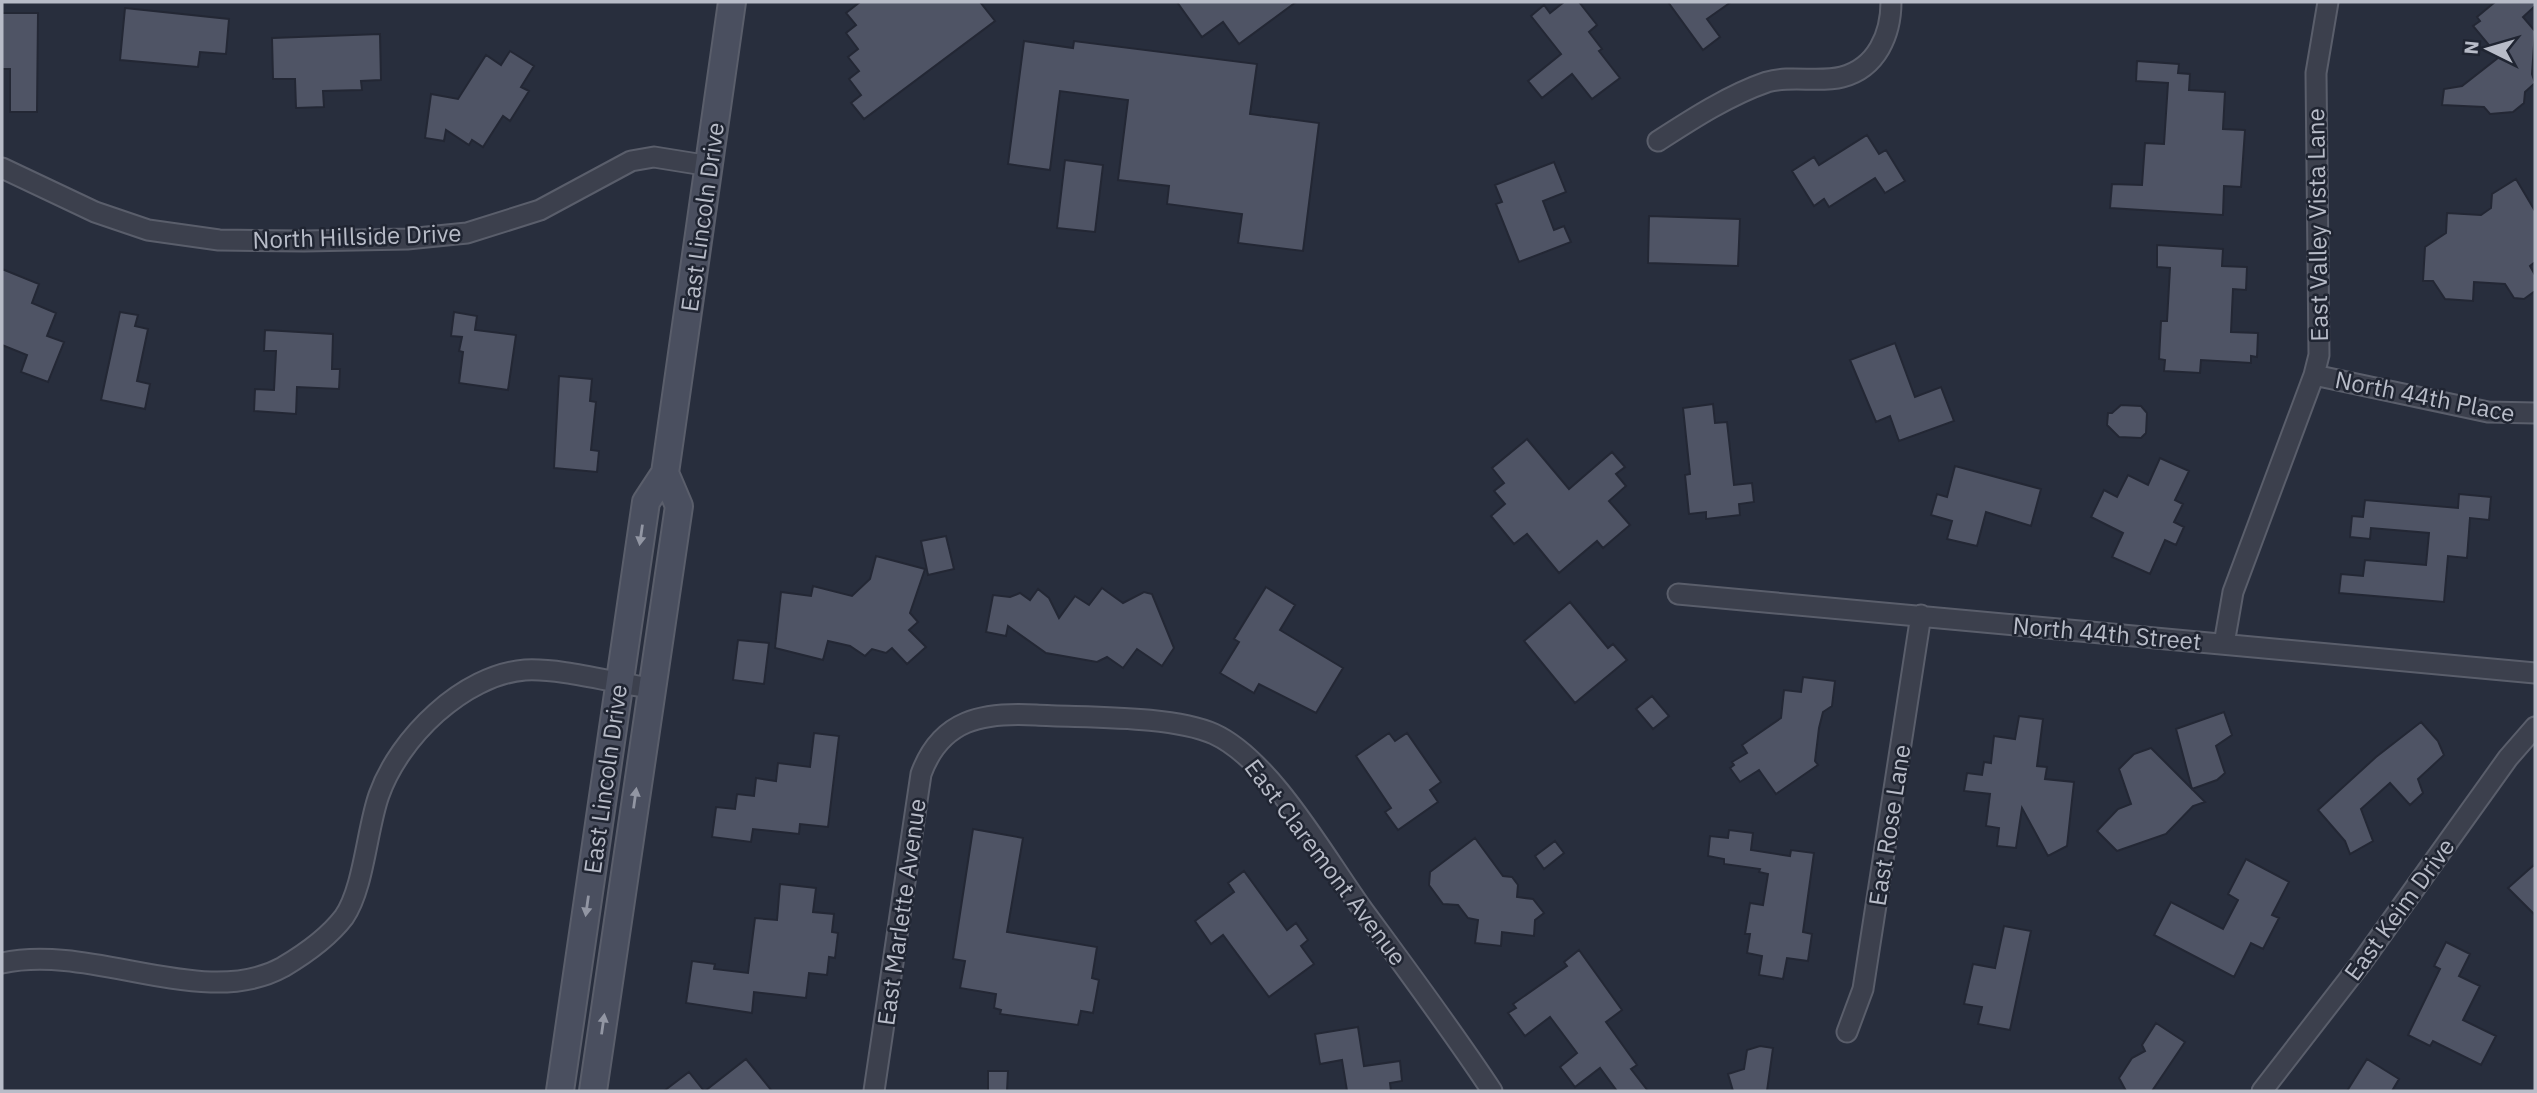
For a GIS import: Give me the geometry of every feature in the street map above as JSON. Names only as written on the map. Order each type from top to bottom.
[{"type":"main road","name":"East Lincoln Drive","points":[[561,1091],[646,502],[665,473],[732,2]]},
{"type":"main road","name":"East Lincoln Drive","points":[[593,1091],[680,506],[665,473]]},
{"type":"street","points":[[1658,141],[1690,120],[1769,81],[1843,77],[1866,64],[1882,46],[1890,24],[1891,2]]},
{"type":"street","name":"East Valley Vista Lane","points":[[2224,644],[2233,592],[2314,375],[2320,332],[2316,73],[2329,2]]},
{"type":"street","name":"North Hillside Drive","points":[[2,168],[95,212],[148,230],[219,240],[304,242],[381,240],[467,233],[540,210],[631,161],[654,157],[710,166]]},
{"type":"street","name":"North 44th Place","points":[[2314,375],[2488,412],[2535,413]]},
{"type":"street","name":"North 44th Street","points":[[1678,593],[2535,673]]},
{"type":"street","name":"East Rose Lane","points":[[1847,1032],[1863,989],[1921,615]]},
{"type":"street","points":[[2,963],[27,957],[63,958],[212,984],[252,978],[280,968],[314,947],[345,916],[365,858],[379,794],[394,766],[424,725],[452,699],[499,674],[527,670],[651,688]]},
{"type":"street","name":"East Claremont Avenue","points":[[943,739],[958,726],[976,717],[1018,714],[1173,724],[1213,734],[1246,754],[1282,797],[1453,1031],[1492,1091]]},
{"type":"street","name":"East Keim Drive","points":[[2262,1091],[2362,962],[2508,758],[2535,727]]},
{"type":"street","name":"East Marlette Avenue","points":[[874,1091],[921,774],[928,755],[943,739]]},
{"type":"building","points":[[860,2],[980,2],[995,21],[864,119],[851,103],[861,95],[849,79],[859,71],[848,57],[858,49],[846,33],[856,25],[846,13]]},
{"type":"building","points":[[1177,2],[1296,2],[1239,44],[1223,22],[1202,37]]},
{"type":"building","points":[[1564,2],[1579,2],[1597,25],[1589,32],[1602,49],[1599,51],[1620,78],[1592,99],[1572,74],[1542,98],[1528,81],[1561,54],[1531,16],[1544,5],[1550,13]]},
{"type":"building","points":[[1668,2],[1731,2],[1707,19],[1720,37],[1703,50]]},
{"type":"building","points":[[2495,2],[2535,2],[2535,6],[2523,17],[2535,31],[2532,74],[2535,83],[2525,92],[2524,103],[2513,112],[2490,114],[2484,107],[2442,105],[2444,89],[2462,86],[2499,57],[2473,26],[2480,21],[2477,17]]},
{"type":"building","points":[[125,8],[229,19],[226,54],[200,52],[198,67],[120,60]]},
{"type":"building","points":[[2,13],[38,13],[37,112],[10,112],[10,69],[2,69]]},
{"type":"building","points":[[380,34],[381,80],[361,81],[362,90],[323,91],[324,107],[296,108],[295,79],[273,79],[272,38]]},
{"type":"building","points":[[1024,41],[1073,48],[1074,41],[1257,64],[1250,114],[1319,123],[1303,251],[1238,243],[1242,214],[1167,204],[1169,186],[1118,180],[1128,100],[1060,91],[1050,170],[1008,164]]},
{"type":"building","points":[[510,51],[534,66],[521,87],[529,91],[510,121],[503,116],[483,147],[472,140],[469,145],[446,130],[444,141],[425,138],[431,94],[458,99],[486,55],[501,65]]},
{"type":"building","points":[[2137,61],[2179,64],[2178,73],[2190,74],[2189,90],[2225,92],[2223,129],[2245,130],[2241,187],[2224,186],[2223,215],[2110,208],[2112,184],[2142,185],[2145,143],[2164,144],[2168,83],[2136,81]]},
{"type":"building","points":[[1867,135],[1879,154],[1886,150],[1905,181],[1885,193],[1875,178],[1829,207],[1824,199],[1814,206],[1792,171],[1814,157],[1819,165]]},
{"type":"building","points":[[1065,160],[1103,165],[1095,232],[1057,228]]},
{"type":"building","points":[[1554,162],[1566,192],[1543,201],[1554,230],[1564,226],[1571,242],[1519,262],[1496,204],[1502,202],[1495,185]]},
{"type":"building","points":[[2516,179],[2535,211],[2535,262],[2530,266],[2535,275],[2535,291],[2524,299],[2514,298],[2505,284],[2474,282],[2473,301],[2445,299],[2433,281],[2423,281],[2425,247],[2446,233],[2447,213],[2481,215],[2491,208],[2492,194]]},
{"type":"building","points":[[1649,216],[1740,219],[1738,266],[1648,263]]},
{"type":"building","points":[[2157,245],[2223,249],[2222,266],[2247,267],[2246,290],[2233,289],[2231,332],[2258,333],[2257,357],[2251,356],[2251,363],[2201,360],[2200,373],[2164,371],[2165,360],[2159,359],[2161,321],[2167,321],[2170,268],[2157,267]]},
{"type":"building","points":[[2,269],[39,284],[32,303],[56,313],[47,336],[64,342],[48,382],[21,372],[27,355],[2,345]]},
{"type":"building","points":[[120,312],[138,315],[135,326],[148,329],[137,381],[150,384],[145,409],[101,400]]},
{"type":"building","points":[[454,312],[477,316],[475,330],[516,335],[508,390],[459,383],[462,337],[451,336]]},
{"type":"building","points":[[265,330],[333,334],[332,369],[340,369],[339,389],[297,387],[296,414],[254,411],[255,389],[274,390],[276,351],[264,351]]},
{"type":"building","points":[[1895,343],[1915,397],[1941,387],[1954,421],[1899,441],[1890,416],[1876,422],[1850,360]]},
{"type":"building","points":[[559,376],[592,379],[590,401],[596,402],[591,450],[599,451],[597,472],[554,468]]},
{"type":"building","points":[[1713,404],[1715,423],[1727,422],[1734,485],[1752,483],[1754,502],[1739,504],[1740,515],[1706,519],[1706,512],[1689,514],[1685,475],[1690,474],[1683,408]]},
{"type":"building","points":[[2121,405],[2141,406],[2147,413],[2146,433],[2141,438],[2119,437],[2107,425],[2108,413]]},
{"type":"building","points":[[1527,439],[1569,489],[1612,452],[1625,467],[1616,474],[1626,486],[1609,501],[1630,525],[1603,548],[1597,541],[1559,573],[1527,534],[1514,544],[1491,516],[1505,504],[1494,491],[1504,483],[1492,468]]},
{"type":"building","points":[[2160,458],[2189,471],[2175,500],[2183,504],[2174,522],[2184,527],[2176,545],[2165,540],[2150,574],[2112,557],[2123,533],[2091,517],[2104,490],[2117,497],[2128,475],[2148,485]]},
{"type":"building","points":[[1955,466],[2041,489],[2031,526],[1986,512],[1977,546],[1947,539],[1952,521],[1931,515],[1937,494],[1947,497]]},
{"type":"building","points":[[2459,494],[2491,497],[2489,520],[2470,518],[2467,558],[2448,556],[2444,602],[2339,593],[2341,574],[2363,576],[2365,560],[2426,565],[2429,533],[2371,528],[2370,539],[2350,537],[2352,516],[2363,517],[2365,500],[2458,508]]},
{"type":"building","points":[[946,536],[954,569],[928,575],[921,541]]},
{"type":"building","points":[[876,556],[925,569],[910,613],[918,622],[909,630],[926,647],[907,664],[892,648],[886,653],[872,649],[865,656],[850,646],[828,641],[823,660],[775,648],[781,592],[811,596],[813,586],[852,596],[870,579]]},
{"type":"building","points":[[1266,587],[1295,605],[1280,630],[1343,668],[1316,713],[1259,684],[1254,693],[1220,673],[1239,642],[1234,639]]},
{"type":"building","points":[[1102,588],[1123,603],[1144,592],[1152,594],[1174,648],[1162,666],[1137,649],[1123,668],[1107,657],[1097,662],[1046,653],[1008,626],[1006,636],[986,632],[993,595],[1010,597],[1020,593],[1030,600],[1038,589],[1049,598],[1059,618],[1075,596],[1089,605]]},
{"type":"building","points":[[1570,602],[1608,648],[1613,644],[1627,660],[1575,703],[1524,641]]},
{"type":"building","points":[[738,640],[769,643],[764,684],[733,680]]},
{"type":"building","points":[[1803,677],[1835,681],[1832,706],[1823,712],[1819,728],[1815,761],[1818,765],[1776,794],[1759,770],[1740,782],[1730,768],[1734,765],[1732,762],[1747,753],[1742,745],[1781,718],[1784,690],[1801,692]]},
{"type":"building","points":[[1652,696],[1669,716],[1653,729],[1636,709]]},
{"type":"building","points":[[2224,712],[2232,735],[2216,746],[2225,773],[2217,780],[2192,789],[2176,729]]},
{"type":"building","points":[[2019,716],[2043,719],[2037,766],[2047,767],[2045,779],[2074,782],[2067,846],[2048,856],[2022,808],[2016,848],[1997,846],[1999,828],[1986,826],[1990,794],[1964,791],[1967,773],[1982,775],[1984,762],[1991,763],[1994,736],[2015,739]]},
{"type":"building","points":[[2421,722],[2438,741],[2444,755],[2418,779],[2423,793],[2410,805],[2390,783],[2361,809],[2373,841],[2350,854],[2345,841],[2318,810],[2376,757]]},
{"type":"building","points":[[814,733],[839,736],[828,827],[800,824],[799,834],[753,829],[751,842],[712,837],[716,807],[735,809],[737,794],[754,796],[756,778],[776,781],[778,763],[810,767]]},
{"type":"building","points":[[1389,733],[1395,741],[1407,733],[1441,782],[1430,790],[1438,802],[1398,830],[1385,812],[1391,808],[1356,756]]},
{"type":"building","points":[[2151,748],[2205,802],[2193,806],[2166,834],[2117,851],[2097,831],[2118,809],[2131,804],[2119,769],[2134,754]]},
{"type":"building","points":[[973,829],[1023,838],[1007,932],[1097,947],[1092,978],[1099,980],[1093,1013],[1081,1011],[1078,1025],[1000,1014],[1001,1010],[994,1008],[996,994],[960,988],[965,961],[953,959]]},
{"type":"building","points":[[1729,830],[1753,833],[1751,850],[1790,856],[1791,850],[1814,853],[1803,932],[1812,934],[1808,961],[1787,958],[1783,979],[1759,975],[1762,956],[1747,953],[1750,934],[1745,934],[1750,903],[1763,905],[1768,874],[1759,872],[1760,869],[1724,864],[1724,859],[1708,856],[1710,836],[1728,838]]},
{"type":"building","points":[[1475,838],[1503,876],[1512,877],[1518,885],[1517,897],[1533,899],[1544,913],[1535,920],[1534,936],[1502,932],[1501,946],[1475,943],[1478,920],[1468,918],[1458,905],[1443,904],[1429,885],[1430,872]]},
{"type":"building","points":[[1555,841],[1564,853],[1544,869],[1535,856]]},
{"type":"building","points":[[2246,859],[2289,882],[2272,915],[2279,918],[2263,949],[2251,943],[2234,977],[2154,935],[2171,902],[2223,929],[2238,900],[2228,894]]},
{"type":"building","points":[[2535,864],[2535,915],[2508,888]]},
{"type":"building","points":[[1244,871],[1287,930],[1296,923],[1308,940],[1301,946],[1314,964],[1269,997],[1223,935],[1211,944],[1195,921],[1234,892],[1228,883]]},
{"type":"building","points":[[780,884],[816,888],[813,912],[834,914],[832,932],[838,933],[835,958],[829,957],[827,975],[809,973],[806,998],[754,992],[752,1013],[686,1003],[692,961],[715,964],[714,969],[748,973],[755,918],[777,920]]},
{"type":"building","points":[[2004,926],[2031,931],[2010,1030],[1978,1024],[1982,1007],[1964,1004],[1973,964],[1995,968]]},
{"type":"building","points":[[2446,942],[2470,954],[2459,976],[2480,986],[2463,1020],[2496,1036],[2481,1065],[2433,1041],[2430,1046],[2408,1035],[2440,969],[2434,966]]},
{"type":"building","points":[[1579,950],[1622,1010],[1606,1022],[1637,1065],[1631,1069],[1648,1091],[1617,1091],[1600,1068],[1575,1087],[1560,1067],[1577,1053],[1550,1017],[1525,1036],[1508,1013],[1516,1008],[1513,1004],[1567,966],[1564,962]]},
{"type":"building","points":[[2156,1023],[2185,1042],[2152,1091],[2126,1091],[2119,1078],[2132,1058],[2145,1051],[2142,1045]]},
{"type":"building","points":[[1358,1027],[1364,1066],[1400,1061],[1402,1081],[1390,1083],[1391,1091],[1347,1091],[1342,1060],[1320,1064],[1315,1034]]},
{"type":"building","points":[[1760,1046],[1773,1048],[1767,1091],[1733,1091],[1728,1074],[1744,1069],[1747,1050]]},
{"type":"building","points":[[746,1059],[772,1091],[705,1091]]},
{"type":"building","points":[[2367,1059],[2399,1079],[2392,1091],[2347,1091]]},
{"type":"building","points":[[988,1071],[1008,1071],[1007,1091],[988,1091]]},
{"type":"building","points":[[689,1072],[704,1091],[664,1091]]}]
